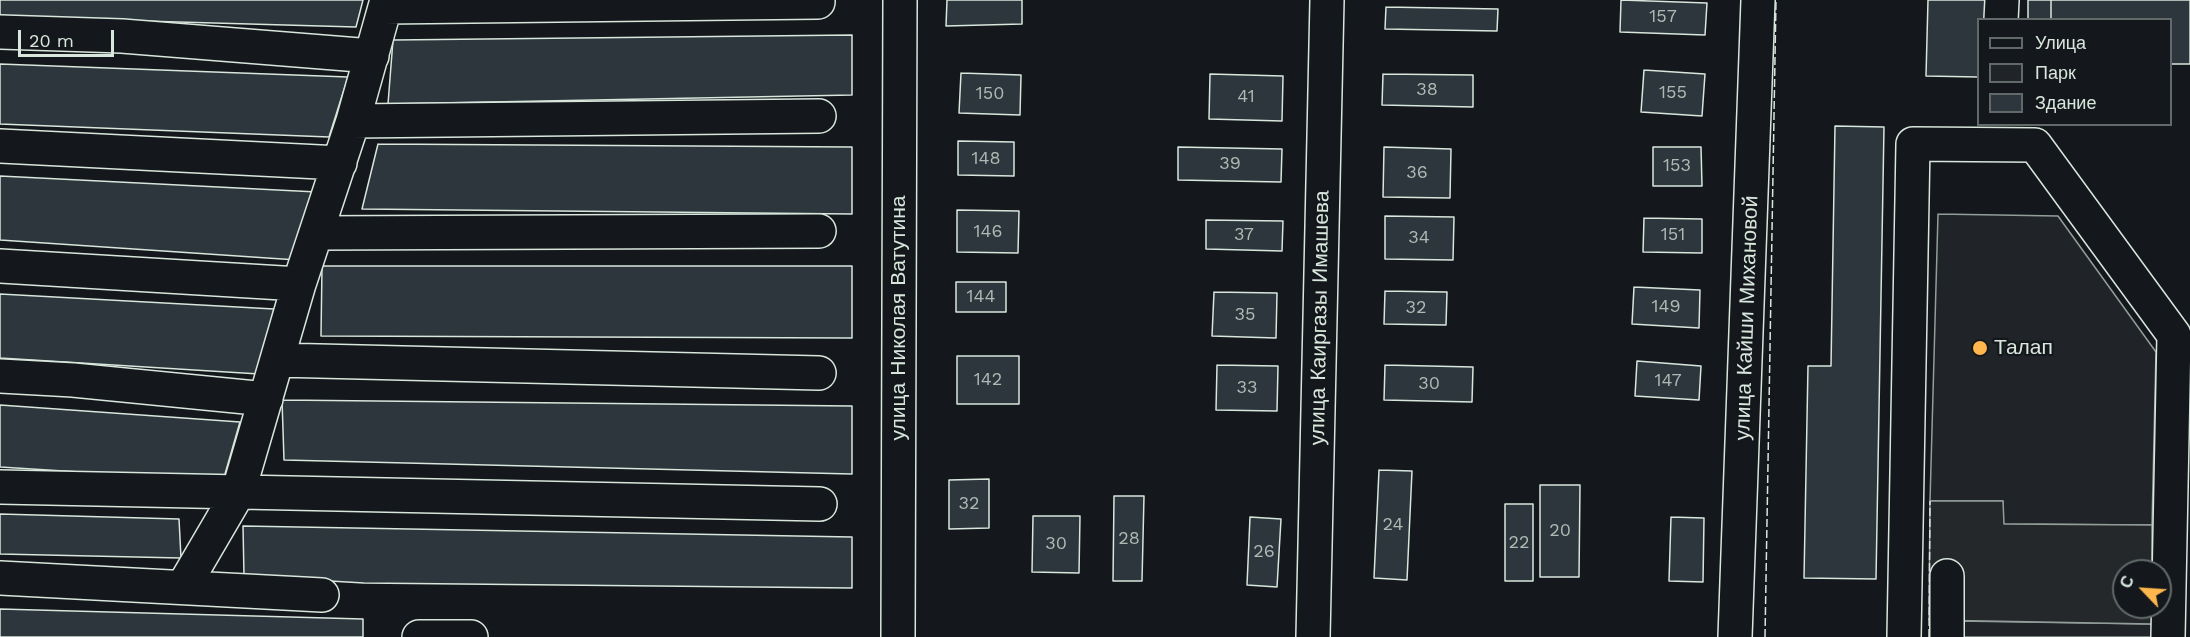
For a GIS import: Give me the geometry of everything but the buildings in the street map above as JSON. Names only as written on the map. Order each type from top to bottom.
[{"type":"street","name":"улица Николая Ватутина","points":[[898,637],[900,0]]},
{"type":"street","name":"улица Каиргазы Имашева","points":[[1313,637],[1327,0]]},
{"type":"street","name":"улица Кайши Михановой","points":[[1735,637],[1758,0]]},
{"type":"street","points":[[2001,18],[2002,0]]},
{"type":"street","points":[[183,587],[238,493],[299,284],[353,121],[386,4],[818,2]]},
{"type":"street","points":[[0,32],[122,36],[372,56]]},
{"type":"street","points":[[353,121],[819,116]]},
{"type":"street","points":[[1904,637],[1912,144],[1998,135],[2036,145],[2174,335],[2168,637]]},
{"type":"street","points":[[0,146],[340,163]]},
{"type":"street","points":[[316,233],[819,231]]},
{"type":"street","points":[[0,266],[299,284]]},
{"type":"street","points":[[277,360],[819,373]]},
{"type":"street","points":[[0,376],[74,380],[266,399]]},
{"type":"street","points":[[0,487],[820,504]]},
{"type":"street","points":[[1947,576],[1947,637]]},
{"type":"street","points":[[0,578],[322,595]]},
{"type":"street","points":[[419,637],[471,637]]},
{"type":"green space","points":[[1938,214],[2058,216],[2156,352],[2152,525],[2003,524],[2003,501],[1930,501]]},
{"type":"green space","points":[[1958,621],[2152,624],[2152,637],[1958,637]]},
{"type":"shaded area","points":[[1930,501],[2003,501],[2004,524],[2152,525],[2152,559],[2112,559],[2112,619],[2152,619],[2152,624],[1929,620]]},
{"type":"fence","points":[[1765,637],[1776,0]]},
{"type":"fence","points":[[1929,637],[1930,501]]},
{"type":"place","name":"Талап","points":[[1980,348]]}]
